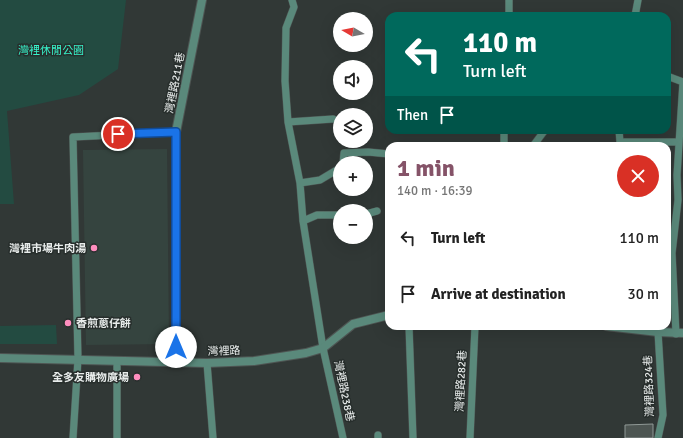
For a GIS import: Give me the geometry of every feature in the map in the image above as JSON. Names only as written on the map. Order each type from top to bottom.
[{"type":"street","name":"灣裡路211巷","points":[[176,363],[176,132],[202,0]]},
{"type":"street","name":"灣裡路","points":[[0,358],[78,359],[176,363],[207,363],[272,359],[306,353],[323,348],[353,324],[385,316]]},
{"type":"street","points":[[641,330],[680,333]]},
{"type":"lane","name":"灣裡路238巷","points":[[292,0],[294,7],[286,28],[285,81],[288,122],[300,183],[303,221],[323,348],[342,438]]},
{"type":"lane","points":[[509,0],[509,12]]},
{"type":"lane","points":[[636,12],[638,0]]},
{"type":"lane","points":[[671,78],[683,82],[679,142],[678,200],[671,246]]},
{"type":"lane","points":[[288,122],[333,118]]},
{"type":"lane","points":[[74,438],[78,359],[73,137],[176,132]]},
{"type":"lane","points":[[620,142],[679,142]]},
{"type":"lane","points":[[344,156],[344,153],[368,152],[385,154]]},
{"type":"lane","points":[[300,183],[320,180],[333,172]]},
{"type":"lane","points":[[373,212],[377,211]]},
{"type":"lane","points":[[303,221],[317,215],[333,215]]},
{"type":"lane","points":[[671,261],[680,333]]},
{"type":"lane","points":[[409,330],[413,438]]},
{"type":"lane","name":"灣裡路282巷","points":[[470,438],[475,330]]},
{"type":"lane","name":"灣裡路324巷","points":[[658,332],[663,415],[658,438]]},
{"type":"lane","points":[[117,438],[118,361]]},
{"type":"lane","points":[[207,363],[213,438]]},
{"type":"shaded area","points":[[167,149],[169,344],[86,345],[83,150]]},
{"type":"green space","name":"灣裡休閒公園","points":[[0,0],[126,0],[118,69],[79,95],[7,111],[14,204],[0,204]]},
{"type":"green space","points":[[56,325],[57,344],[0,344],[0,326]]},
{"type":"building","points":[[653,424],[653,438],[625,438],[625,425]]},
{"type":"place","name":"灣裡市場牛肉湯","points":[[94,248]]},
{"type":"place","name":"香煎蔥仔餅","points":[[68,323]]},
{"type":"place","name":"全多友購物廣場","points":[[137,377]]},
{"type":"route","points":[[118,134],[176,132],[176,347]]}]
